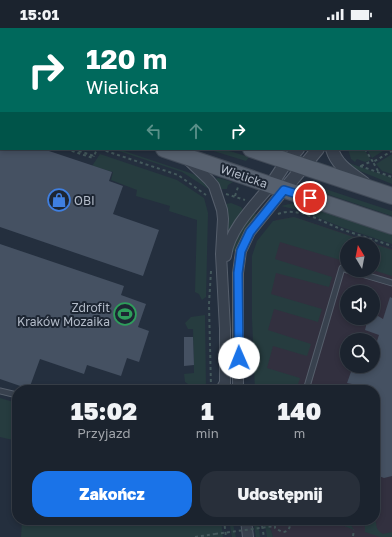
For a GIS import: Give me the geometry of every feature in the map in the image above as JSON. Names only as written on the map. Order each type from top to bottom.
[{"type":"main road","name":"Wielicka","points":[[167,150],[392,226]]},
{"type":"main road","points":[[254,150],[392,196]]},
{"type":"street","points":[[236,385],[238,273],[241,251],[250,232],[277,187],[287,161],[297,150]]},
{"type":"street","points":[[222,280],[226,250],[232,235],[254,204],[304,167],[317,150]]},
{"type":"street","points":[[332,150],[334,156],[340,165],[371,189]]},
{"type":"street","points":[[183,155],[214,186],[220,200],[223,219],[221,254],[225,329],[225,385]]},
{"type":"street","points":[[246,525],[248,537]]},
{"type":"lane","points":[[307,385],[340,275]]},
{"type":"lane","points":[[370,277],[392,284]]},
{"type":"lane","points":[[220,385],[225,376]]},
{"type":"lane","points":[[0,391],[12,395]]},
{"type":"path","points":[[69,150],[93,158],[94,156]]},
{"type":"path","points":[[76,150],[94,156]]},
{"type":"path","points":[[94,156],[97,150]]},
{"type":"path","points":[[101,150],[178,175],[209,197]]},
{"type":"path","points":[[366,150],[378,172]]},
{"type":"path","points":[[361,166],[392,151]]},
{"type":"path","points":[[356,164],[392,176]]},
{"type":"path","points":[[235,196],[239,184]]},
{"type":"path","points":[[222,194],[235,196],[250,203]]},
{"type":"path","points":[[274,218],[277,214],[282,212],[303,214],[341,229],[392,246]]},
{"type":"path","points":[[211,264],[209,304],[211,385]]},
{"type":"path","points":[[225,525],[226,537]]},
{"type":"path","points":[[262,525],[264,537]]},
{"type":"path","points":[[195,537],[275,526],[278,531],[285,532],[290,528],[290,525]]},
{"type":"path","points":[[353,536],[354,530]]},
{"type":"shaded area","points":[[294,217],[355,237],[340,237],[340,277],[380,277],[380,245],[392,249],[392,537],[273,537],[268,525],[380,525],[380,385],[256,385],[261,238],[276,220]]},
{"type":"green space","points":[[116,150],[121,150],[193,174],[203,180],[211,189],[182,172]]},
{"type":"green space","points":[[210,150],[226,150],[249,157],[246,161]]},
{"type":"green space","points":[[348,150],[365,150],[371,160],[365,162],[357,159],[355,162],[351,159]]},
{"type":"green space","points":[[368,150],[384,150],[372,158]]},
{"type":"green space","points":[[100,154],[177,180],[204,198],[208,213],[206,297],[202,300],[199,294],[195,292],[197,220],[169,211],[170,206],[136,196],[137,190],[111,180],[113,172],[92,166]]},
{"type":"green space","points":[[392,154],[392,174],[382,171],[376,164]]},
{"type":"green space","points":[[345,161],[392,178],[392,184],[350,167]]},
{"type":"green space","points":[[218,178],[233,182],[228,185],[227,189],[221,189],[216,179]]},
{"type":"green space","points":[[319,187],[392,211],[392,216],[318,191]]},
{"type":"green space","points":[[231,203],[241,207],[244,211],[228,231],[226,204]]},
{"type":"green space","points":[[294,203],[301,204],[298,210],[281,206]]},
{"type":"green space","points":[[310,206],[392,234],[392,244],[380,240],[380,237],[371,237],[307,213]]},
{"type":"green space","points":[[252,213],[257,214],[243,233],[235,251],[233,252],[232,245]]},
{"type":"green space","points":[[294,217],[353,237],[340,237],[340,260],[280,242],[275,259],[332,277],[329,287],[276,273],[271,294],[322,309],[318,322],[274,309],[268,330],[311,344],[307,356],[273,346],[267,368],[300,378],[298,385],[255,385],[252,319],[252,256],[257,241],[273,221]]},
{"type":"green space","points":[[380,246],[392,250],[392,276],[380,272]]},
{"type":"green space","points":[[205,315],[206,385],[190,385],[185,382],[184,374],[194,373],[193,329],[188,329],[185,323],[191,317]]},
{"type":"green space","points":[[0,398],[12,402],[12,440],[0,437]]},
{"type":"green space","points":[[22,525],[222,525],[223,537],[21,537]]},
{"type":"green space","points":[[230,525],[233,525],[236,537],[232,537]]},
{"type":"green space","points":[[254,525],[259,525],[260,537],[256,537]]},
{"type":"green space","points":[[265,525],[268,525],[271,530],[273,537],[267,537]]},
{"type":"green space","points":[[342,525],[351,525],[354,530]]},
{"type":"green space","points":[[363,525],[376,525],[377,528],[383,534],[392,532],[392,537],[380,537],[365,532],[365,527]]},
{"type":"building","name":"OBI","points":[[0,150],[46,150],[112,172],[109,181],[123,186],[113,214],[159,230],[143,276],[0,227]]},
{"type":"building","points":[[0,244],[124,286],[121,295],[146,304],[138,327],[149,331],[139,362],[127,358],[121,376],[87,365],[84,374],[40,359],[30,385],[17,385],[0,379]]},
{"type":"building","points":[[390,297],[392,298],[392,476],[384,478],[380,476],[380,385],[357,385],[347,383],[351,373],[380,373],[380,333],[373,333],[365,330],[366,325],[380,325],[380,317],[383,319]]},
{"type":"building","points":[[184,337],[193,337],[194,365],[184,366]]},
{"type":"place","name":"OBI","points":[[59,200]]},
{"type":"place","name":"Zdrofit Kraków Mozaika","points":[[125,314]]},
{"type":"route","points":[[239,358],[238,273],[239,261],[244,241],[255,224],[284,190],[310,198]]}]
